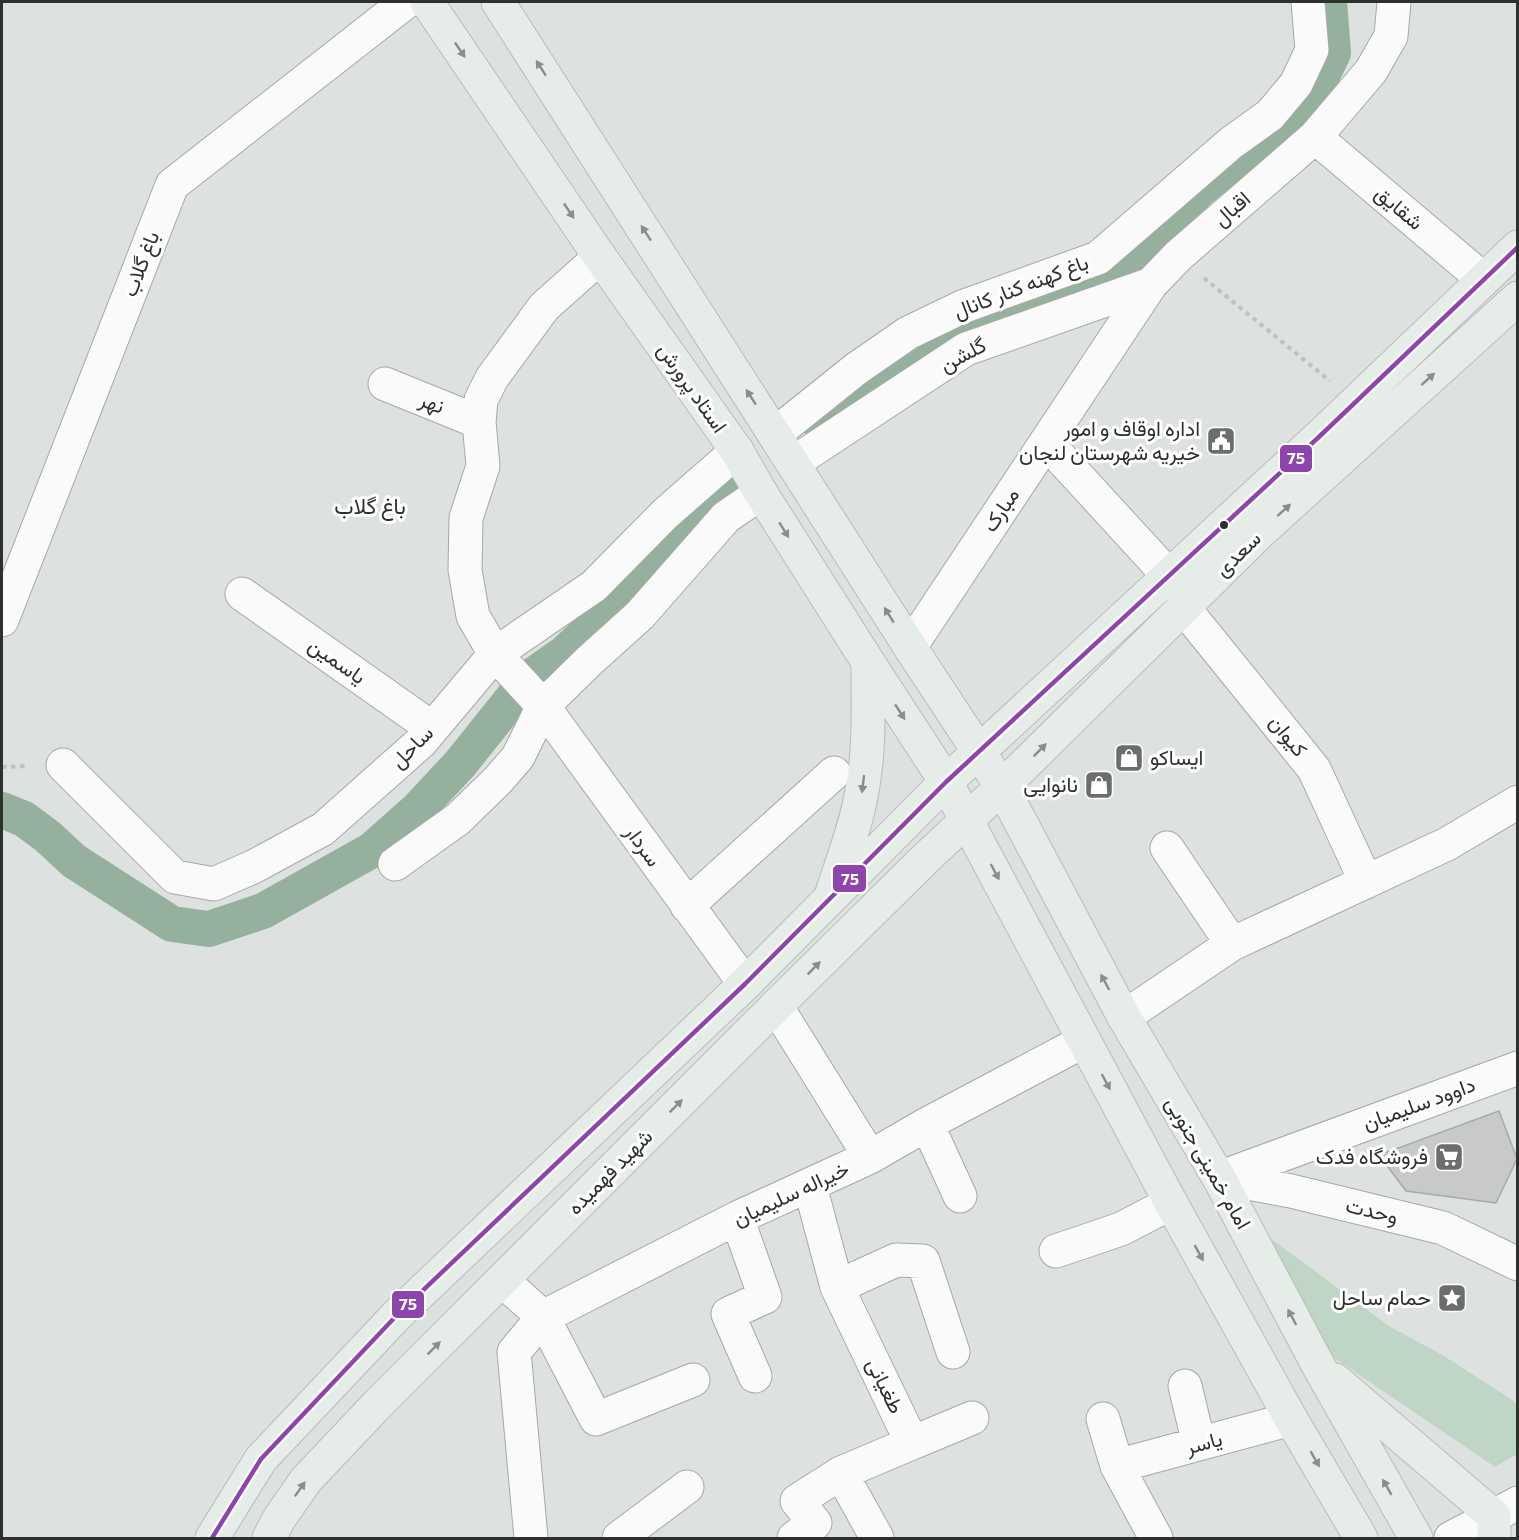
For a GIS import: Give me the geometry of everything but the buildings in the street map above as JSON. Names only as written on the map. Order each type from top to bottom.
[{"type":"main road","name":"استاد پرورش","points":[[427,2],[600,257],[737,451],[761,493],[968,820]]},
{"type":"main road","name":"استاد پرورش","points":[[498,2],[1002,787]]},
{"type":"main road","name":"سعدی","points":[[946,782],[1169,576],[1518,247]]},
{"type":"main road","points":[[1483,279],[1514,307]]},
{"type":"main road","name":"سعدی","points":[[968,820],[1257,535],[1514,307]]},
{"type":"main road","points":[[830,898],[850,838],[862,791],[868,736],[868,662]]},
{"type":"main road","name":"شهید فهمیده","points":[[212,1539],[261,1459],[397,1315],[745,984],[946,782]]},
{"type":"main road","name":"امام خمینی جنوبی","points":[[1002,787],[1124,1017],[1219,1178],[1318,1365],[1416,1539]]},
{"type":"main road","points":[[968,820],[1171,1203],[1361,1539]]},
{"type":"main road","name":"شهید فهمیده","points":[[269,1539],[279,1519],[306,1480],[375,1406],[503,1281],[776,1006],[925,859],[968,820]]},
{"type":"main road","points":[[1318,1365],[1502,1519]]},
{"type":"street","name":"باغ گلاب","points":[[2,620],[172,185],[406,2]]},
{"type":"street","name":"باغ کهنه کنار کانال","points":[[775,434],[856,369],[908,333],[962,307],[1098,258],[1231,143],[1270,115],[1296,84],[1312,50],[1308,2]]},
{"type":"street","name":"اقبال","points":[[1151,284],[1178,256],[1315,137],[1371,71],[1391,36],[1394,2]]},
{"type":"street","name":"شقایق","points":[[1315,137],[1483,279]]},
{"type":"street","name":"سردار","points":[[600,257],[544,306],[492,378],[481,400],[479,422],[483,466],[466,518],[465,570],[473,616],[495,654],[543,706],[745,984]]},
{"type":"street","name":"مبارک","points":[[910,647],[1151,284]]},
{"type":"street","name":"گلشن","points":[[793,463],[966,348],[1151,284]]},
{"type":"street","name":"نهر","points":[[385,384],[479,422]]},
{"type":"street","points":[[1046,442],[1169,576]]},
{"type":"street","name":"ساحل","points":[[63,765],[175,877],[214,884],[253,867],[323,829],[421,742],[495,654],[594,586],[665,514],[737,451]]},
{"type":"street","points":[[395,864],[458,819],[498,780],[519,757],[543,706],[640,615],[726,516],[761,493]]},
{"type":"street","name":"یاسمین","points":[[242,594],[432,728]]},
{"type":"street","name":"کیوان","points":[[1183,607],[1314,769],[1366,882]]},
{"type":"street","points":[[687,906],[834,773]]},
{"type":"street","points":[[1124,1017],[1232,944],[1447,844],[1518,802]]},
{"type":"street","points":[[1167,848],[1232,944]]},
{"type":"street","points":[[776,1006],[870,1157]]},
{"type":"street","name":"خیراله سلیمیان","points":[[543,1317],[736,1218],[870,1157],[1084,1041]]},
{"type":"street","name":"داوود سلیمیان","points":[[1219,1178],[1518,1068]]},
{"type":"street","points":[[927,1125],[960,1196]]},
{"type":"street","name":"وحدت","points":[[1219,1178],[1291,1191],[1443,1228],[1518,1264]]},
{"type":"street","name":"طغیانی","points":[[810,1186],[837,1287],[912,1443]]},
{"type":"street","points":[[1056,1251],[1121,1229],[1171,1203]]},
{"type":"street","points":[[736,1218],[765,1297],[728,1314],[755,1376]]},
{"type":"street","points":[[837,1287],[896,1260],[923,1261],[953,1352]]},
{"type":"street","points":[[503,1281],[543,1317],[596,1419],[693,1380]]},
{"type":"street","points":[[531,1539],[514,1352],[543,1317]]},
{"type":"street","points":[[1185,1386],[1199,1444]]},
{"type":"street","points":[[794,1539],[815,1523],[797,1501],[841,1473],[972,1418]]},
{"type":"street","points":[[1103,1419],[1117,1466],[1156,1539]]},
{"type":"street","name":"یاسر","points":[[1117,1466],[1292,1419]]},
{"type":"street","points":[[841,1473],[877,1539]]},
{"type":"street","points":[[619,1539],[687,1487]]},
{"type":"street","points":[[1451,1539],[1502,1519]]},
{"type":"path","points":[[1178,256],[1355,402]]},
{"type":"green space","points":[[1258,1229],[1389,1326],[1444,1356],[1517,1403],[1517,1454],[1495,1467],[1333,1357]]},
{"type":"waterway","points":[[817,420],[835,404],[920,348],[968,325],[1031,307],[1115,275],[1200,189],[1261,142],[1305,102],[1320,80],[1333,53],[1329,2]]},
{"type":"waterway","points":[[2,810],[24,819],[74,861],[172,924],[209,929],[263,911],[372,850],[417,810],[460,764],[528,679],[565,653],[609,612],[657,564],[703,507],[738,481]]},
{"type":"transit line","name":"75","points":[[212,1538],[261,1459],[397,1315],[745,984],[946,782],[1321,435],[1518,247]]},
{"type":"place","name":"اداره اوقاف و امور خیریه شهرستان لنجان","points":[[1221,441]]},
{"type":"place","name":"ایساکو","points":[[1129,758]]},
{"type":"place","name":"نانوایی","points":[[1099,785]]},
{"type":"place","name":"فروشگاه فدک","points":[[1449,1157]]},
{"type":"place","name":"حمام ساحل","points":[[1452,1298]]},
{"type":"district","name":"باغ گلاب","points":[[370,506]]}]
